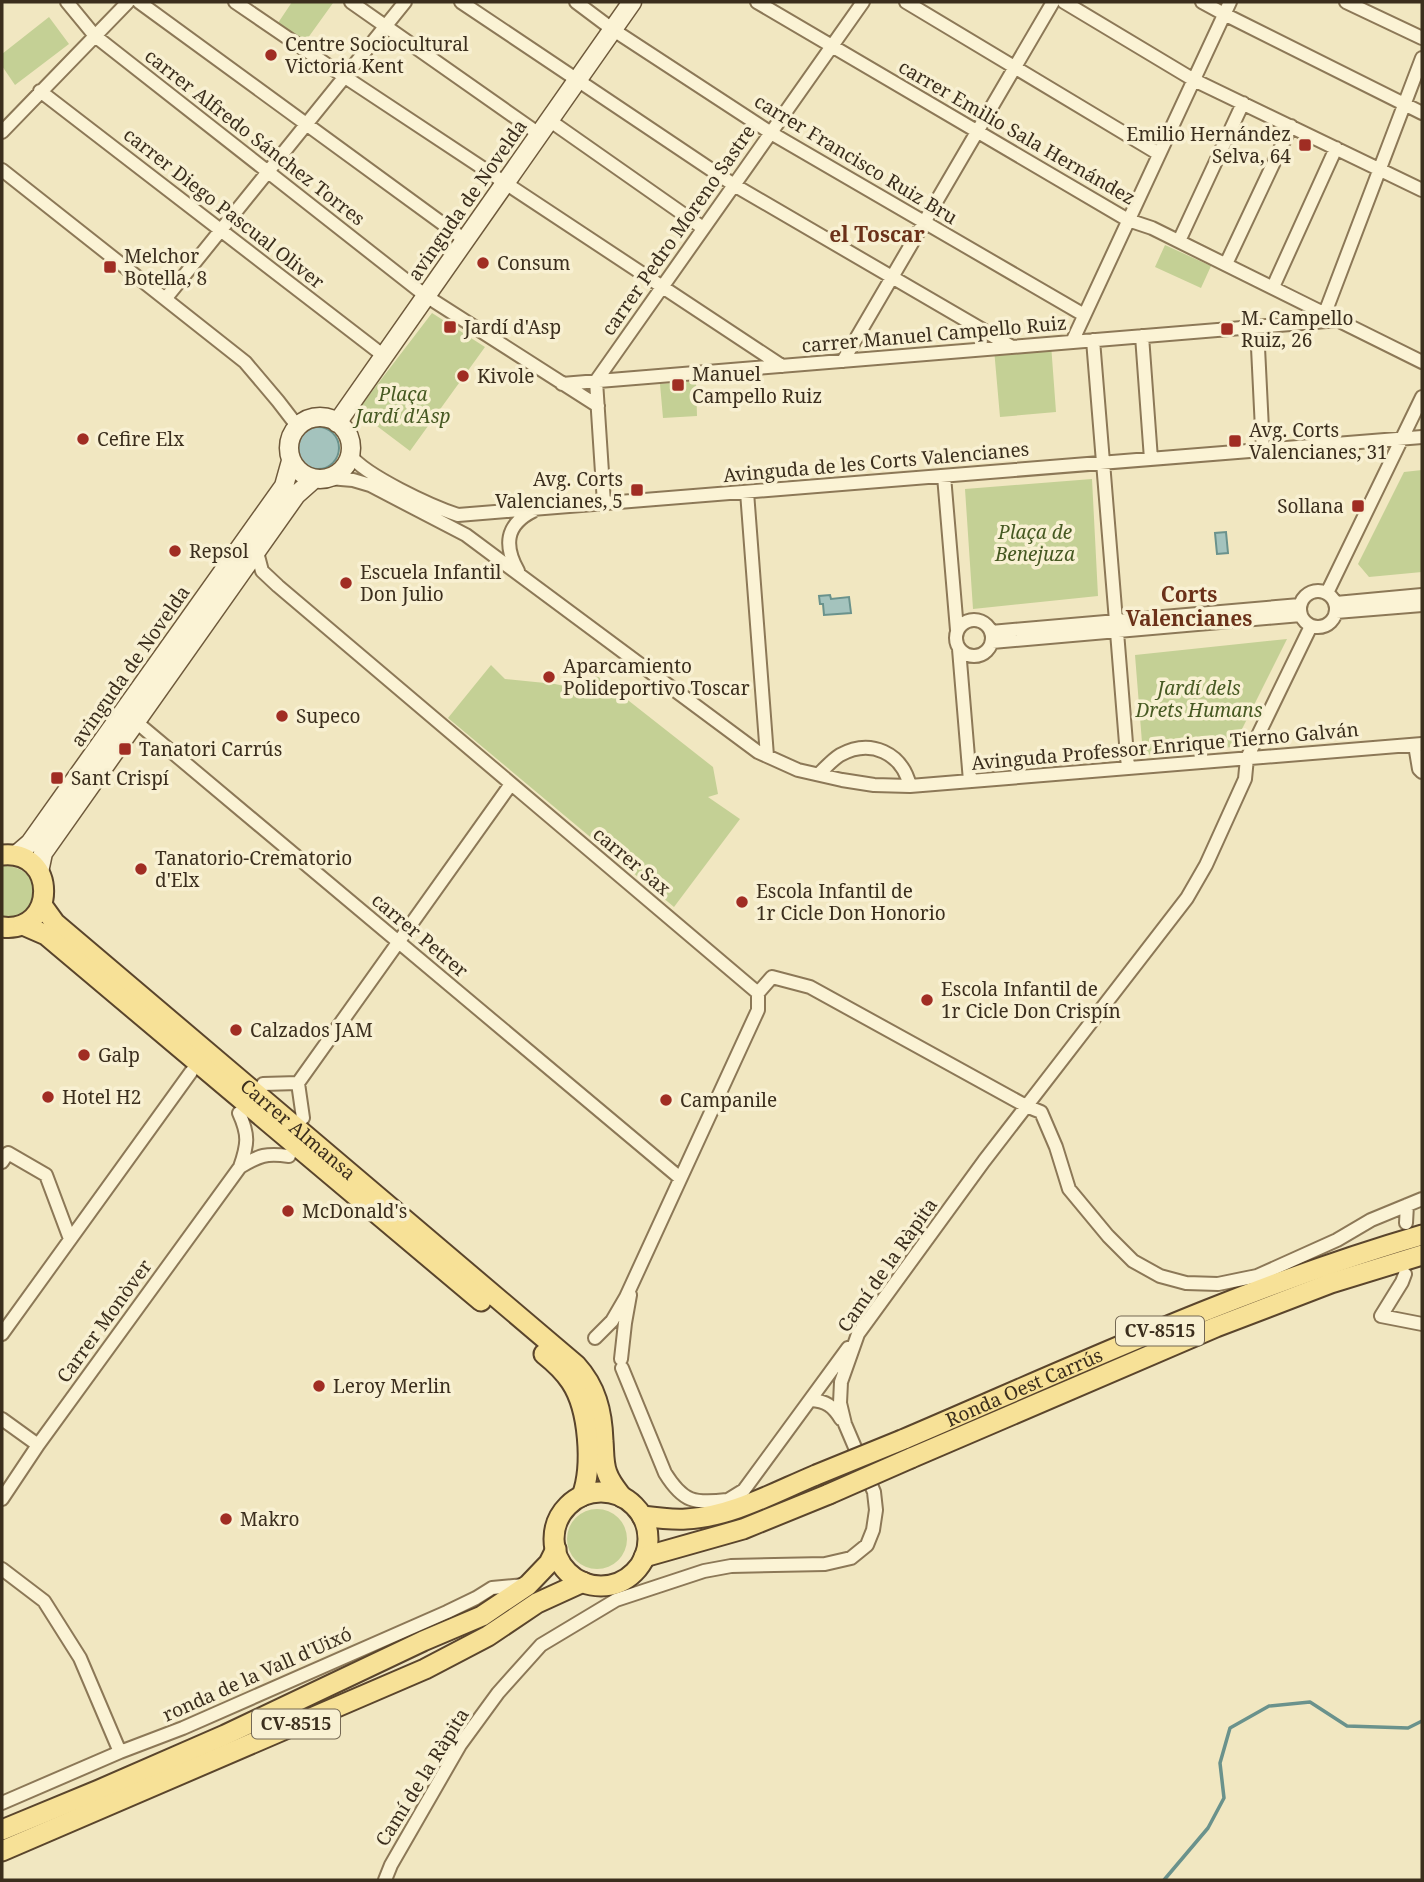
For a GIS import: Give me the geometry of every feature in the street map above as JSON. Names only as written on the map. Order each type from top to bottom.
[{"type":"main road","name":"avinguda de Novelda","points":[[337,423],[632,2]]},
{"type":"main road","points":[[320,417],[337,423],[348,437],[350,454],[343,469],[321,478],[298,470],[291,461],[289,443],[298,427],[308,420],[320,417]]},
{"type":"main road","name":"avinguda de Novelda","points":[[9,855],[30,843],[284,486],[291,461]]},
{"type":"main road","name":"avinguda de Novelda","points":[[39,872],[43,853],[296,495],[321,478]]},
{"type":"main road","points":[[2,927],[23,925],[34,917],[42,905],[44,890],[39,872],[30,862],[9,855]]},
{"type":"main road","name":"Carrer Almansa","points":[[42,905],[55,923],[576,1365],[593,1388],[603,1426],[606,1471],[622,1497]]},
{"type":"main road","name":"Carrer Almansa","points":[[23,925],[46,935],[540,1350],[554,1372],[577,1393],[588,1456],[586,1484],[582,1496]]},
{"type":"main road","name":"Ronda Oest Carrús","points":[[679,1519],[718,1515],[754,1501],[1229,1301],[1414,1229]]},
{"type":"main road","name":"Ronda Oest Carrús","points":[[645,1557],[743,1529],[1216,1327],[1331,1283],[1422,1255]]},
{"type":"main road","points":[[582,1496],[602,1492],[622,1497],[634,1505],[647,1530],[645,1557]]},
{"type":"main road","name":"CV-8515","points":[[2,1830],[225,1735],[482,1616],[527,1585],[549,1563],[556,1549],[557,1524],[562,1513],[582,1496]]},
{"type":"main road","points":[[679,1519],[723,1503]]},
{"type":"main road","name":"CV-8515","points":[[642,1516],[679,1519]]},
{"type":"main road","points":[[556,1549],[561,1563],[583,1582]]},
{"type":"main road","name":"CV-8515","points":[[2,1852],[425,1669],[488,1636],[537,1603],[583,1582],[597,1586],[612,1585],[626,1579],[637,1570],[645,1557]]},
{"type":"street","name":"carrer Alfredo Sánchez Torres","points":[[68,2],[94,36],[426,296],[598,406]]},
{"type":"street","points":[[2,132],[128,2]]},
{"type":"street","points":[[139,2],[465,240]]},
{"type":"street","points":[[235,2],[782,366]]},
{"type":"street","points":[[351,2],[704,228]]},
{"type":"street","points":[[166,299],[405,2]]},
{"type":"street","points":[[461,2],[734,185],[1012,347]]},
{"type":"street","name":"carrer Francisco Ruiz Bru","points":[[576,2],[612,29],[771,133],[1084,315]]},
{"type":"street","name":"carrer Emilio Sala Hernández","points":[[757,2],[1128,220],[1152,228],[1422,362]]},
{"type":"street","name":"carrer Pedro Moreno Sastre","points":[[596,381],[863,2]]},
{"type":"street","points":[[906,2],[1159,154]]},
{"type":"street","points":[[843,361],[1053,2]]},
{"type":"street","points":[[1064,2],[1194,79],[1422,190]]},
{"type":"street","points":[[1202,2],[1422,113]]},
{"type":"street","points":[[1072,342],[1230,2]]},
{"type":"street","points":[[1346,2],[1422,38]]},
{"type":"street","points":[[1309,322],[1321,311],[1380,169],[1422,58]]},
{"type":"street","name":"carrer Diego Pascual Oliver","points":[[40,91],[384,356]]},
{"type":"street","points":[[1180,242],[1243,103]]},
{"type":"street","points":[[1226,264],[1291,126]]},
{"type":"street","points":[[1273,287],[1336,148]]},
{"type":"street","points":[[2,170],[245,362],[298,427]]},
{"type":"street","name":"carrer Manuel Campello Ruiz","points":[[562,384],[1339,320]]},
{"type":"street","points":[[1257,327],[1263,450]]},
{"type":"street","points":[[1142,336],[1151,459]]},
{"type":"street","points":[[1093,340],[1128,768]]},
{"type":"street","points":[[596,381],[604,503]]},
{"type":"street","points":[[1422,397],[1333,602],[1333,620],[1318,628],[1311,626],[1305,622],[1301,610],[1305,597],[1312,592],[1322,591],[1333,602],[1422,605]]},
{"type":"street","name":"Avinguda de les Corts Valencianes","points":[[350,454],[362,467],[374,474],[433,506],[458,515],[1422,437]]},
{"type":"street","points":[[944,476],[970,781]]},
{"type":"street","name":"Avinguda Professor Enrique Tierno Galván","points":[[321,478],[353,480],[370,485],[466,535],[749,746],[798,770],[874,785],[910,786],[1419,744]]},
{"type":"street","points":[[747,492],[767,756]]},
{"type":"street","points":[[519,573],[509,554],[508,542],[511,532],[524,515],[537,509]]},
{"type":"street","name":"carrer Sax","points":[[257,552],[262,571],[278,586],[758,993]]},
{"type":"street","points":[[1333,602],[1422,595]]},
{"type":"street","points":[[992,637],[1301,610]]},
{"type":"street","points":[[957,630],[963,623],[976,620],[986,624],[992,637],[985,654],[975,657],[958,649]]},
{"type":"street","name":"Camí de la Ràpita","points":[[385,1880],[460,1745],[498,1693],[541,1645],[616,1600],[704,1571],[731,1566],[825,1564],[851,1558],[867,1545],[876,1510],[874,1492],[845,1423],[840,1402],[841,1382],[858,1334],[984,1161],[1187,898],[1206,865],[1245,779],[1247,758],[1311,626]]},
{"type":"street","name":"carrer Petrer","points":[[135,721],[680,1178]]},
{"type":"street","points":[[1419,744],[1419,769],[1422,772]]},
{"type":"street","points":[[819,774],[842,754],[867,748],[890,754],[908,776],[910,786]]},
{"type":"street","points":[[303,1118],[298,1083],[511,784]]},
{"type":"street","points":[[595,1338],[612,1321],[630,1287],[758,1010],[758,993],[772,977],[810,987],[1041,1112],[1056,1147],[1069,1189],[1133,1261],[1160,1276],[1186,1283],[1218,1284],[1256,1276],[1337,1240],[1371,1220],[1422,1199]]},
{"type":"street","points":[[2,1334],[191,1072]]},
{"type":"street","points":[[263,1084],[298,1083]]},
{"type":"street","name":"Carrer Monòver","points":[[2,1499],[38,1445],[240,1167],[247,1138],[239,1112]]},
{"type":"street","points":[[2,1162],[8,1153],[46,1175],[70,1239]]},
{"type":"street","points":[[240,1167],[258,1156],[271,1153],[289,1156]]},
{"type":"street","points":[[1407,1205],[1414,1229]]},
{"type":"street","points":[[1405,1274],[1381,1316],[1422,1324]]},
{"type":"street","points":[[630,1287],[622,1364],[665,1472],[674,1487],[688,1499],[707,1503],[723,1503],[744,1490],[858,1334]]},
{"type":"street","points":[[811,1400],[824,1401],[845,1423]]},
{"type":"street","points":[[2,1419],[38,1445]]},
{"type":"street","points":[[2,1569],[44,1601],[80,1658],[120,1752]]},
{"type":"street","name":"ronda de la Vall d'Uixó","points":[[2,1803],[183,1728],[447,1612],[492,1588],[527,1585]]},
{"type":"green space","points":[[292,2],[333,3],[305,42],[278,23]]},
{"type":"green space","points":[[49,17],[69,44],[15,85],[2,66],[2,54]]},
{"type":"green space","points":[[1165,245],[1211,266],[1201,288],[1155,267]]},
{"type":"green space","name":"Plaça Jardí d'Asp","points":[[432,313],[485,347],[410,451],[357,411]]},
{"type":"green space","points":[[1051,344],[1056,412],[1000,417],[994,349]]},
{"type":"green space","points":[[696,381],[697,416],[663,418],[660,384]]},
{"type":"green space","points":[[1422,470],[1422,572],[1369,577],[1358,564],[1404,472]]},
{"type":"green space","name":"Plaça de Benejuza","points":[[1092,479],[1098,596],[973,609],[965,489]]},
{"type":"green space","name":"Jardí dels Drets Humans","points":[[1287,639],[1233,747],[1143,755],[1135,655]]},
{"type":"green space","points":[[491,665],[505,679],[555,684],[587,691],[596,675],[713,767],[718,794],[708,797],[740,819],[674,907],[448,718]]},
{"type":"green space","points":[[2,866],[21,870],[33,883],[33,900],[21,917],[2,920]]},
{"type":"green space","points":[[597,1509],[614,1514],[622,1522],[627,1539],[622,1556],[614,1564],[597,1569],[580,1564],[572,1556],[567,1539],[572,1522],[580,1514]]},
{"type":"water","points":[[318,427],[333,433],[339,448],[333,463],[318,469],[303,463],[297,448],[303,433]]},
{"type":"water","points":[[1226,532],[1228,553],[1217,554],[1215,533]]},
{"type":"water","points":[[830,595],[831,599],[849,597],[851,613],[824,615],[819,596]]},
{"type":"waterway","points":[[1164,1880],[1208,1828],[1224,1798],[1220,1763],[1230,1728],[1269,1706],[1310,1702],[1347,1726],[1408,1728],[1422,1721]]},
{"type":"place","name":"Centre Sociocultural Victoria Kent","points":[[271,55]]},
{"type":"place","name":"Emilio Hernández Selva, 64","points":[[1305,145]]},
{"type":"place","name":"Consum","points":[[483,263]]},
{"type":"place","name":"Melchor Botella, 8","points":[[110,267]]},
{"type":"place","name":"Jardí d'Asp","points":[[450,327]]},
{"type":"place","name":"M. Campello Ruiz, 26","points":[[1227,329]]},
{"type":"place","name":"Kivole","points":[[463,376]]},
{"type":"place","name":"Manuel Campello Ruiz","points":[[678,385]]},
{"type":"place","name":"Cefire Elx","points":[[83,439]]},
{"type":"place","name":"Avg. Corts Valencianes, 31","points":[[1235,441]]},
{"type":"place","name":"Avg. Corts Valencianes, 5","points":[[637,490]]},
{"type":"place","name":"Sollana","points":[[1358,506]]},
{"type":"place","name":"Repsol","points":[[175,551]]},
{"type":"place","name":"Escuela Infantil Don Julio","points":[[346,583]]},
{"type":"place","name":"Aparcamiento Polideportivo Toscar","points":[[549,677]]},
{"type":"place","name":"Supeco","points":[[282,716]]},
{"type":"place","name":"Tanatori Carrús","points":[[125,749]]},
{"type":"place","name":"Sant Crispí","points":[[57,778]]},
{"type":"place","name":"Tanatorio-Crematorio d'Elx","points":[[141,869]]},
{"type":"place","name":"Escola Infantil de 1r Cicle Don Honorio","points":[[742,902]]},
{"type":"place","name":"Escola Infantil de 1r Cicle Don Crispín","points":[[927,1000]]},
{"type":"place","name":"Calzados JAM","points":[[236,1030]]},
{"type":"place","name":"Galp","points":[[84,1055]]},
{"type":"place","name":"Hotel H2","points":[[48,1097]]},
{"type":"place","name":"Campanile","points":[[666,1100]]},
{"type":"place","name":"McDonald's","points":[[288,1211]]},
{"type":"place","name":"Leroy Merlin","points":[[319,1386]]},
{"type":"place","name":"Makro","points":[[226,1519]]},
{"type":"district","name":"el Toscar","points":[[877,235]]},
{"type":"district","name":"Corts Valencianes","points":[[1189,607]]}]
